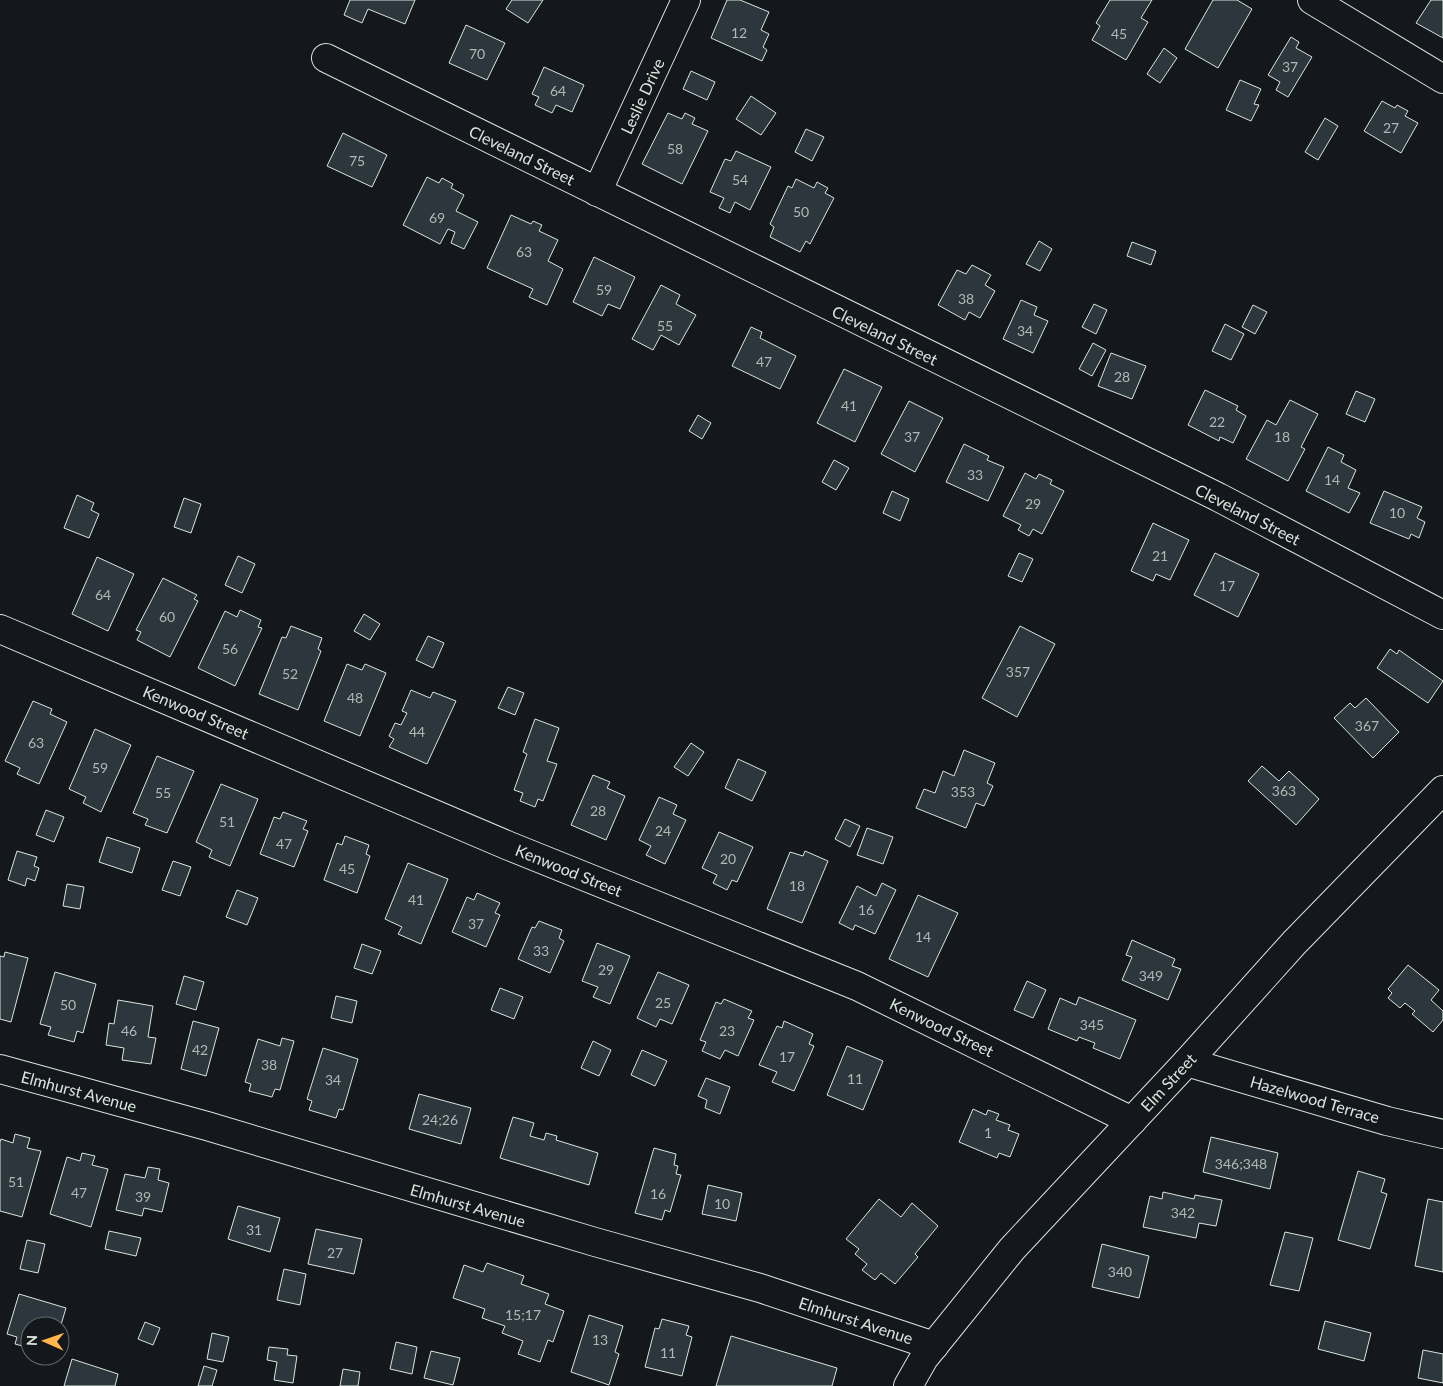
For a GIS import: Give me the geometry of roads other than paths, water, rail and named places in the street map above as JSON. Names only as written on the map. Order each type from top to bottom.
[{"type":"street","name":"Leslie Drive","points":[[597,192],[686,0]]},
{"type":"street","points":[[1312,0],[1443,79]]},
{"type":"street","name":"Cleveland Street","points":[[326,58],[1218,498],[1443,615]]},
{"type":"street","name":"Kenwood Street","points":[[0,629],[509,846],[857,986],[1132,1121]]},
{"type":"street","name":"Elm Street","points":[[908,1386],[934,1346],[1012,1249],[1187,1062],[1294,943],[1443,790]]},
{"type":"street","name":"Hazelwood Terrace","points":[[1187,1062],[1387,1121],[1443,1134]]},
{"type":"street","name":"Elmhurst Avenue","points":[[0,1069],[207,1126],[595,1242],[760,1288],[934,1346]]}]
